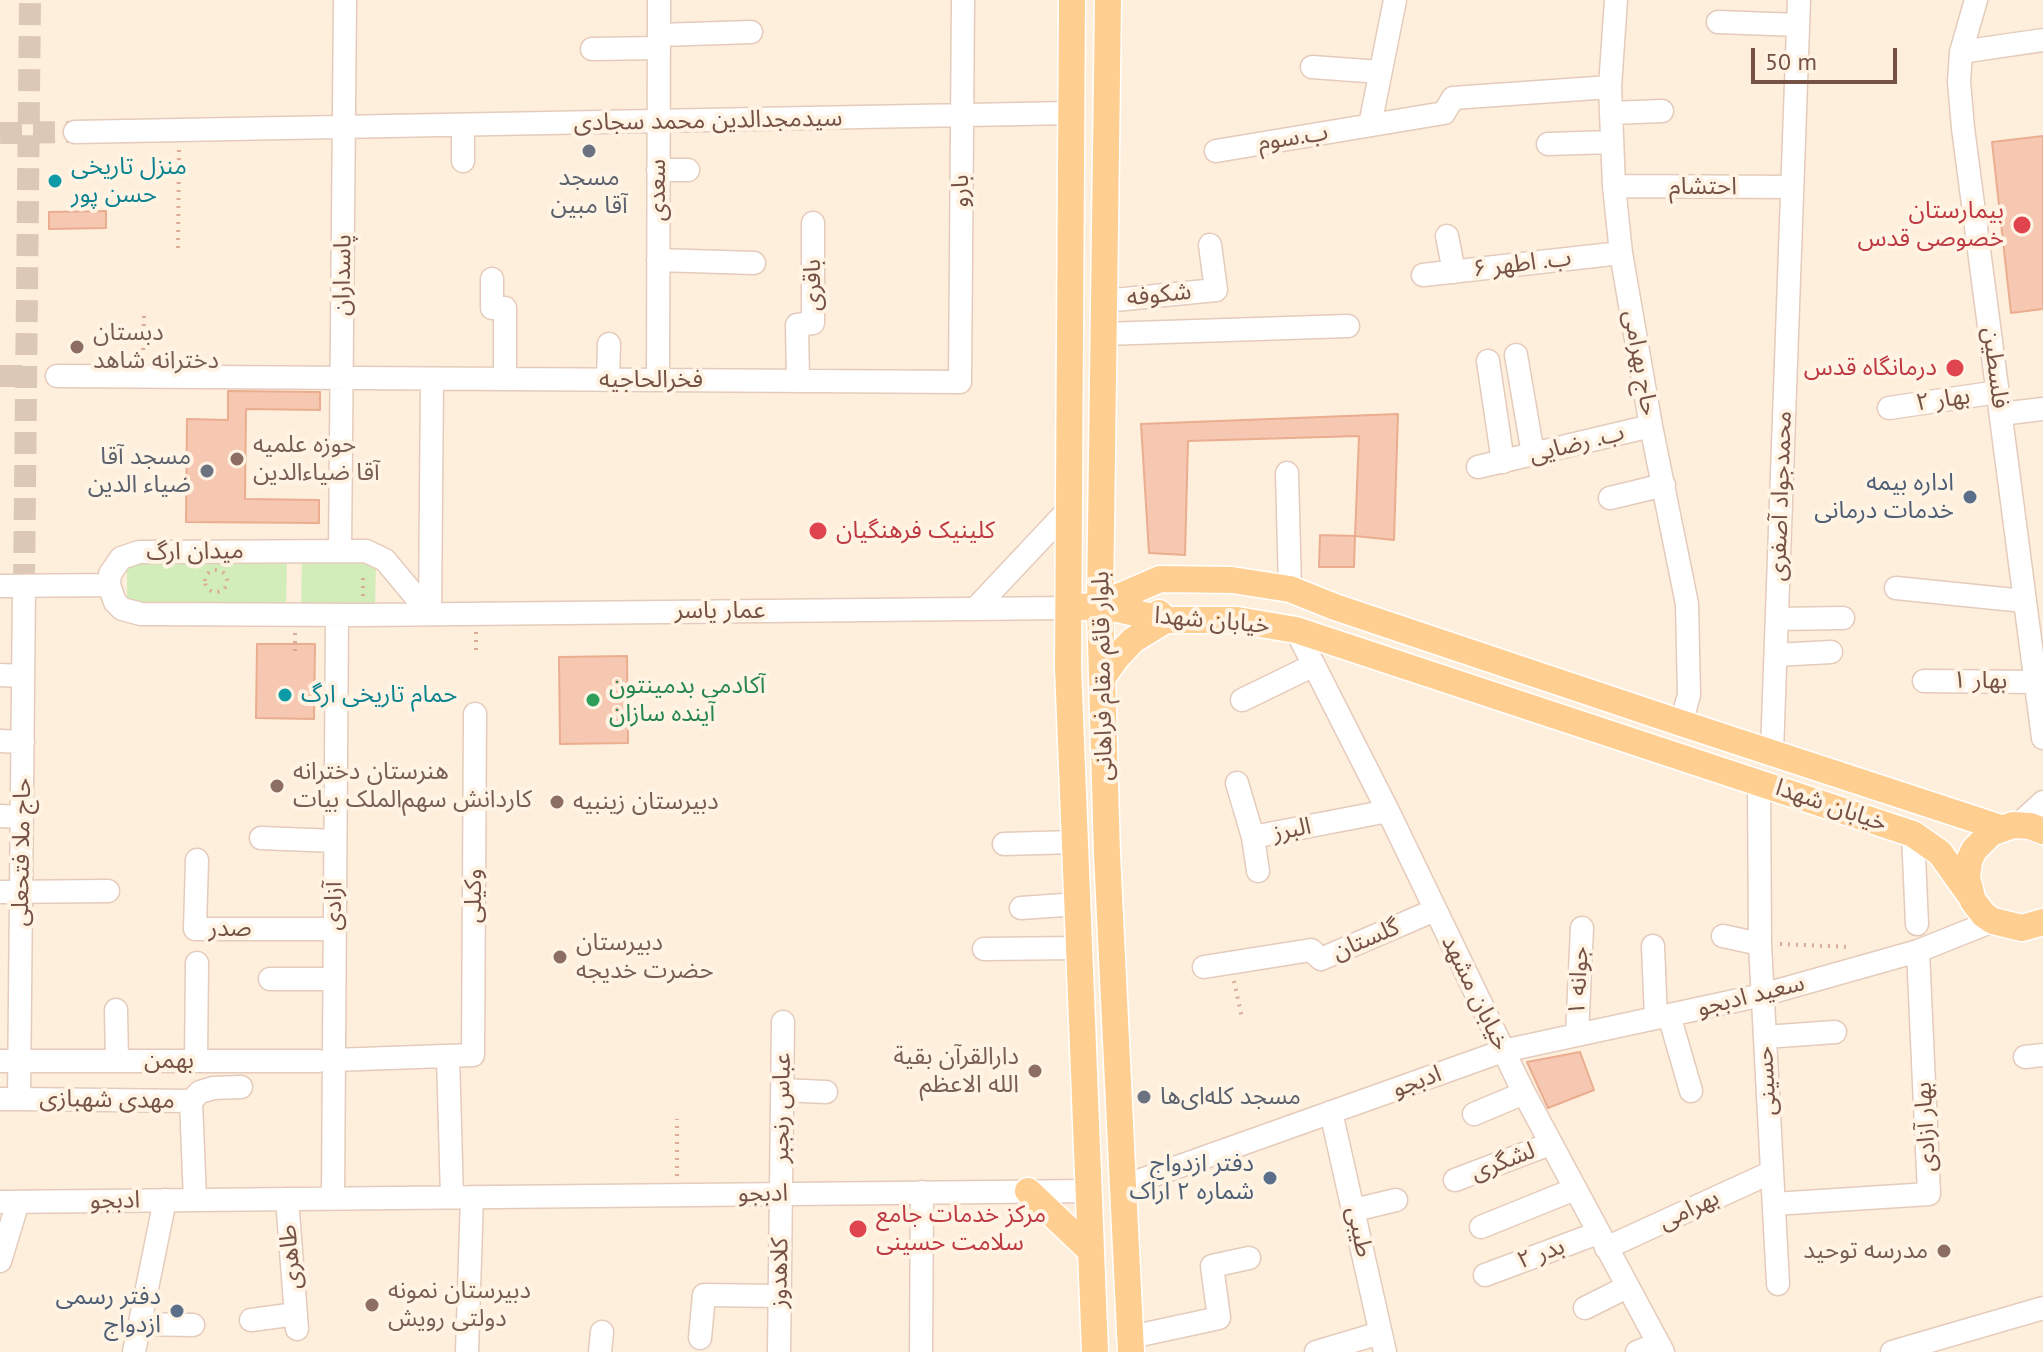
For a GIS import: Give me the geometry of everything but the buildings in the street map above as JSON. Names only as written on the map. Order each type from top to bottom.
[{"type":"main road","name":"بلوار قائم مقام فراهانی","points":[[1072,0],[1068,608],[1095,1352]]},
{"type":"main road","name":"بلوار قائم مقام فراهانی","points":[[1108,0],[1100,605],[1108,869],[1131,1344]]},
{"type":"main road","name":"خیابان شهدا","points":[[1100,605],[1160,579],[1232,580],[1290,589],[1335,607],[1681,723],[2021,828]]},
{"type":"main road","points":[[1102,678],[1133,640],[1166,620],[1155,610],[1151,601],[1152,590],[1160,579]]},
{"type":"main road","name":"خیابان شهدا","points":[[1100,605],[1166,620],[1237,620],[1296,630],[1913,834],[1940,853],[1984,915],[2005,925]]},
{"type":"main road","points":[[1068,608],[1100,605]]},
{"type":"main road","points":[[1970,895],[1967,878],[1972,855],[1982,840],[2021,828]]},
{"type":"main road","points":[[2005,925],[2043,922]]},
{"type":"main road","name":"ادبجو","points":[[1089,1191],[1124,1186]]},
{"type":"main road","points":[[1028,1191],[1090,1250]]},
{"type":"street","name":"پاسداران","points":[[340,551],[345,0]]},
{"type":"street","name":"سعدی","points":[[658,380],[659,0]]},
{"type":"street","name":"بارو","points":[[960,382],[963,0]]},
{"type":"street","points":[[1370,125],[1395,0]]},
{"type":"street","name":"حاج بهرامی","points":[[1616,0],[1610,87],[1614,186],[1621,253],[1651,426],[1687,604],[1689,695],[1681,723]]},
{"type":"street","name":"محمدجواد آصفری","points":[[1772,752],[1799,0]]},
{"type":"street","name":"فلسطین","points":[[1976,0],[1961,52],[1959,82],[1963,128],[2043,738]]},
{"type":"street","points":[[1718,22],[1798,25]]},
{"type":"street","points":[[592,49],[751,32]]},
{"type":"street","points":[[1961,52],[2043,40]]},
{"type":"street","points":[[1312,67],[1380,72]]},
{"type":"street","name":"ب.سوم","points":[[1216,151],[1444,113],[1453,98],[1610,87]]},
{"type":"street","points":[[1611,113],[1662,111]]},
{"type":"street","name":"سیدمجدالدین محمد سجادی","points":[[75,132],[1071,113]]},
{"type":"street","points":[[463,126],[463,161]]},
{"type":"street","points":[[1548,144],[1611,142]]},
{"type":"street","points":[[658,170],[688,170]]},
{"type":"street","name":"احتشام","points":[[1614,186],[1792,187]]},
{"type":"street","name":"باقری","points":[[798,381],[797,325],[813,323],[813,223]]},
{"type":"street","points":[[1447,236],[1454,272]]},
{"type":"street","name":"شکوفه","points":[[1104,301],[1216,290],[1210,245]]},
{"type":"street","name":"ب. اطهر ۶","points":[[1423,275],[1621,253]]},
{"type":"street","points":[[658,260],[754,263]]},
{"type":"street","points":[[492,279],[492,308],[505,308],[505,379]]},
{"type":"street","points":[[1104,334],[1348,326]]},
{"type":"street","points":[[608,380],[609,344]]},
{"type":"street","points":[[1516,355],[1533,454]]},
{"type":"street","name":"ب. رضایی","points":[[1488,361],[1503,462]]},
{"type":"street","name":"فخرالحاجیه","points":[[57,376],[960,382]]},
{"type":"street","points":[[430,614],[432,379]]},
{"type":"street","name":"بهار ۲","points":[[1889,408],[1999,403],[2043,409]]},
{"type":"street","name":"ب. رضایی","points":[[1478,467],[1651,426]]},
{"type":"street","points":[[1287,473],[1290,589]]},
{"type":"street","points":[[1610,498],[1664,485]]},
{"type":"street","points":[[975,609],[1068,510]]},
{"type":"street","name":"میدان ارگ","points":[[109,585],[114,566],[130,554],[363,551],[375,553],[385,560],[430,614]]},
{"type":"street","points":[[0,586],[109,585],[115,602],[131,613],[368,615]]},
{"type":"street","name":"حاج ملا فتحعلی","points":[[10,1099],[11,741],[23,676],[24,586]]},
{"type":"street","points":[[1896,588],[2024,601]]},
{"type":"street","name":"عمار یاسر","points":[[368,615],[1068,608]]},
{"type":"street","name":"آزادی","points":[[333,1198],[325,1061],[334,979],[337,615]]},
{"type":"street","points":[[1777,619],[1843,618]]},
{"type":"street","name":"خیابان مشهد","points":[[1296,630],[1388,811],[1524,1093],[1627,1287],[1653,1349]]},
{"type":"street","points":[[1776,655],[1831,652]]},
{"type":"street","points":[[1242,700],[1314,665]]},
{"type":"street","points":[[0,675],[23,676]]},
{"type":"street","name":"بهار ۱","points":[[1924,681],[2037,682]]},
{"type":"street","name":"وکیلی","points":[[448,1057],[473,1055],[475,714]]},
{"type":"street","name":"حسینی","points":[[1759,782],[1760,944],[1778,1284]]},
{"type":"street","name":"البرز","points":[[1237,783],[1253,837],[1388,811]]},
{"type":"street","points":[[2021,828],[2043,802]]},
{"type":"street","points":[[1913,834],[1917,924]]},
{"type":"street","points":[[1253,837],[1258,871]]},
{"type":"street","points":[[261,838],[335,841]]},
{"type":"street","points":[[1004,844],[1075,842]]},
{"type":"street","name":"صدر","points":[[197,860],[195,929],[334,929]]},
{"type":"street","points":[[11,891],[108,891]]},
{"type":"street","points":[[1021,908],[1078,904]]},
{"type":"street","name":"گلستان","points":[[1204,967],[1311,950],[1321,959],[1435,910]]},
{"type":"street","points":[[2005,925],[2043,933]]},
{"type":"street","name":"سعید ادبجو","points":[[1503,1051],[1762,995],[2005,925]]},
{"type":"street","name":"جوانه ۱","points":[[1577,1035],[1582,928]]},
{"type":"street","points":[[1723,936],[1760,944]]},
{"type":"street","points":[[1653,946],[1663,1017],[1691,1091]]},
{"type":"street","points":[[984,949],[1079,948]]},
{"type":"street","name":"بهار آزادی","points":[[1774,1204],[1929,1194],[1918,951]]},
{"type":"street","points":[[196,1061],[197,963]]},
{"type":"street","points":[[270,979],[334,979]]},
{"type":"street","points":[[116,1010],[117,1061]]},
{"type":"street","name":"عباس رنجبر","points":[[781,1194],[783,1022]]},
{"type":"street","points":[[1765,1037],[1835,1032]]},
{"type":"street","name":"ادبجو","points":[[1124,1186],[1503,1051]]},
{"type":"street","points":[[325,1061],[448,1057],[462,1197],[467,1352]]},
{"type":"street","name":"بهمن","points":[[10,1061],[325,1061]]},
{"type":"street","points":[[152,1061],[153,1099]]},
{"type":"street","points":[[191,1101],[200,1092],[213,1088],[241,1087]]},
{"type":"street","points":[[782,1090],[826,1092]]},
{"type":"street","points":[[1474,1114],[1524,1093]]},
{"type":"street","name":"مهدی شهبازی","points":[[10,1099],[191,1101],[195,1200]]},
{"type":"street","name":"طیبی","points":[[1331,1112],[1383,1342]]},
{"type":"street","name":"لشگری","points":[[1455,1180],[1550,1144]]},
{"type":"street","name":"بهرامی","points":[[1602,1241],[1772,1172]]},
{"type":"street","points":[[1481,1227],[1575,1189]]},
{"type":"street","name":"ادبجو","points":[[9,1202],[1089,1191]]},
{"type":"street","points":[[921,1352],[922,1192]]},
{"type":"street","name":"کلاهدوز","points":[[779,1352],[781,1194]]},
{"type":"street","name":"طاهری","points":[[251,1320],[296,1322],[287,1199]]},
{"type":"street","points":[[134,1352],[165,1200]]},
{"type":"street","points":[[1354,1210],[1396,1200]]},
{"type":"street","points":[[0,1261],[9,1202]]},
{"type":"street","name":"بدر ۲","points":[[1485,1275],[1602,1241]]},
{"type":"street","points":[[1131,1344],[1219,1318],[1212,1266],[1249,1258]]},
{"type":"street","points":[[1585,1308],[1627,1287]]},
{"type":"street","points":[[700,1338],[704,1295],[780,1296]]},
{"type":"street","points":[[1892,1352],[1951,1344],[2043,1308]]},
{"type":"street","points":[[140,1324],[193,1325]]},
{"type":"street","points":[[1316,1352],[1383,1342]]},
{"type":"path","points":[[178,248],[179,131]]},
{"type":"path","points":[[142,377],[144,316]]},
{"type":"path","points":[[363,551],[368,615]]},
{"type":"path","points":[[216,569],[222,571],[228,580],[226,586],[216,592],[207,586],[205,580],[216,569]]},
{"type":"path","points":[[295,644],[295,651]]},
{"type":"path","points":[[1760,944],[1864,946]]},
{"type":"path","points":[[1230,963],[1242,1018]]},
{"type":"path","points":[[677,1119],[677,1195]]},
{"type":"green space","points":[[127,559],[287,560],[286,606],[127,605]]},
{"type":"green space","points":[[302,559],[376,561],[375,608],[301,606]]},
{"type":"tunnel","points":[[24,586],[30,0]]},
{"type":"tunnel","points":[[0,133],[75,132]]},
{"type":"tunnel","points":[[0,376],[26,376]]},
{"type":"place","name":"مسجد آقا مبین","points":[[589,151]]},
{"type":"place","name":"منزل تاریخی حسن پور","points":[[55,181]]},
{"type":"place","name":"بیمارستان خصوصی قدس","points":[[2022,225]]},
{"type":"place","name":"دبستان دخترانه شاهد","points":[[77,347]]},
{"type":"place","name":"درمانگاه قدس","points":[[1955,368]]},
{"type":"place","name":"حوزه علمیه آقا ضیاءالدین","points":[[237,459]]},
{"type":"place","name":"مسجد آقا ضیاء الدین","points":[[207,471]]},
{"type":"place","name":"اداره بیمه خدمات درمانی","points":[[1970,497]]},
{"type":"place","name":"کلینیک فرهنگیان","points":[[818,531]]},
{"type":"place","name":"حمام تاریخی ارگ","points":[[285,695]]},
{"type":"place","name":"آکادمی بدمینتون آینده سازان","points":[[593,700]]},
{"type":"place","name":"هنرستان دخترانه کاردانش سهم‌الملک بیات","points":[[277,786]]},
{"type":"place","name":"دبیرستان زینبیه","points":[[557,802]]},
{"type":"place","name":"دبیرستان حضرت خدیجه","points":[[560,957]]},
{"type":"place","name":"دارالقرآن بقیة الله الاعظم","points":[[1035,1071]]},
{"type":"place","name":"مسجد کله‌ای‌ها","points":[[1144,1097]]},
{"type":"place","name":"دفتر ازدواج شماره ۲ اراک","points":[[1270,1178]]},
{"type":"place","name":"مرکز خدمات جامع سلامت حسینی","points":[[858,1229]]},
{"type":"place","name":"مدرسه توحید","points":[[1944,1251]]},
{"type":"place","name":"دبیرستان نمونه دولتی رویش","points":[[372,1305]]},
{"type":"place","name":"دفتر رسمی ازدواج","points":[[177,1311]]}]
